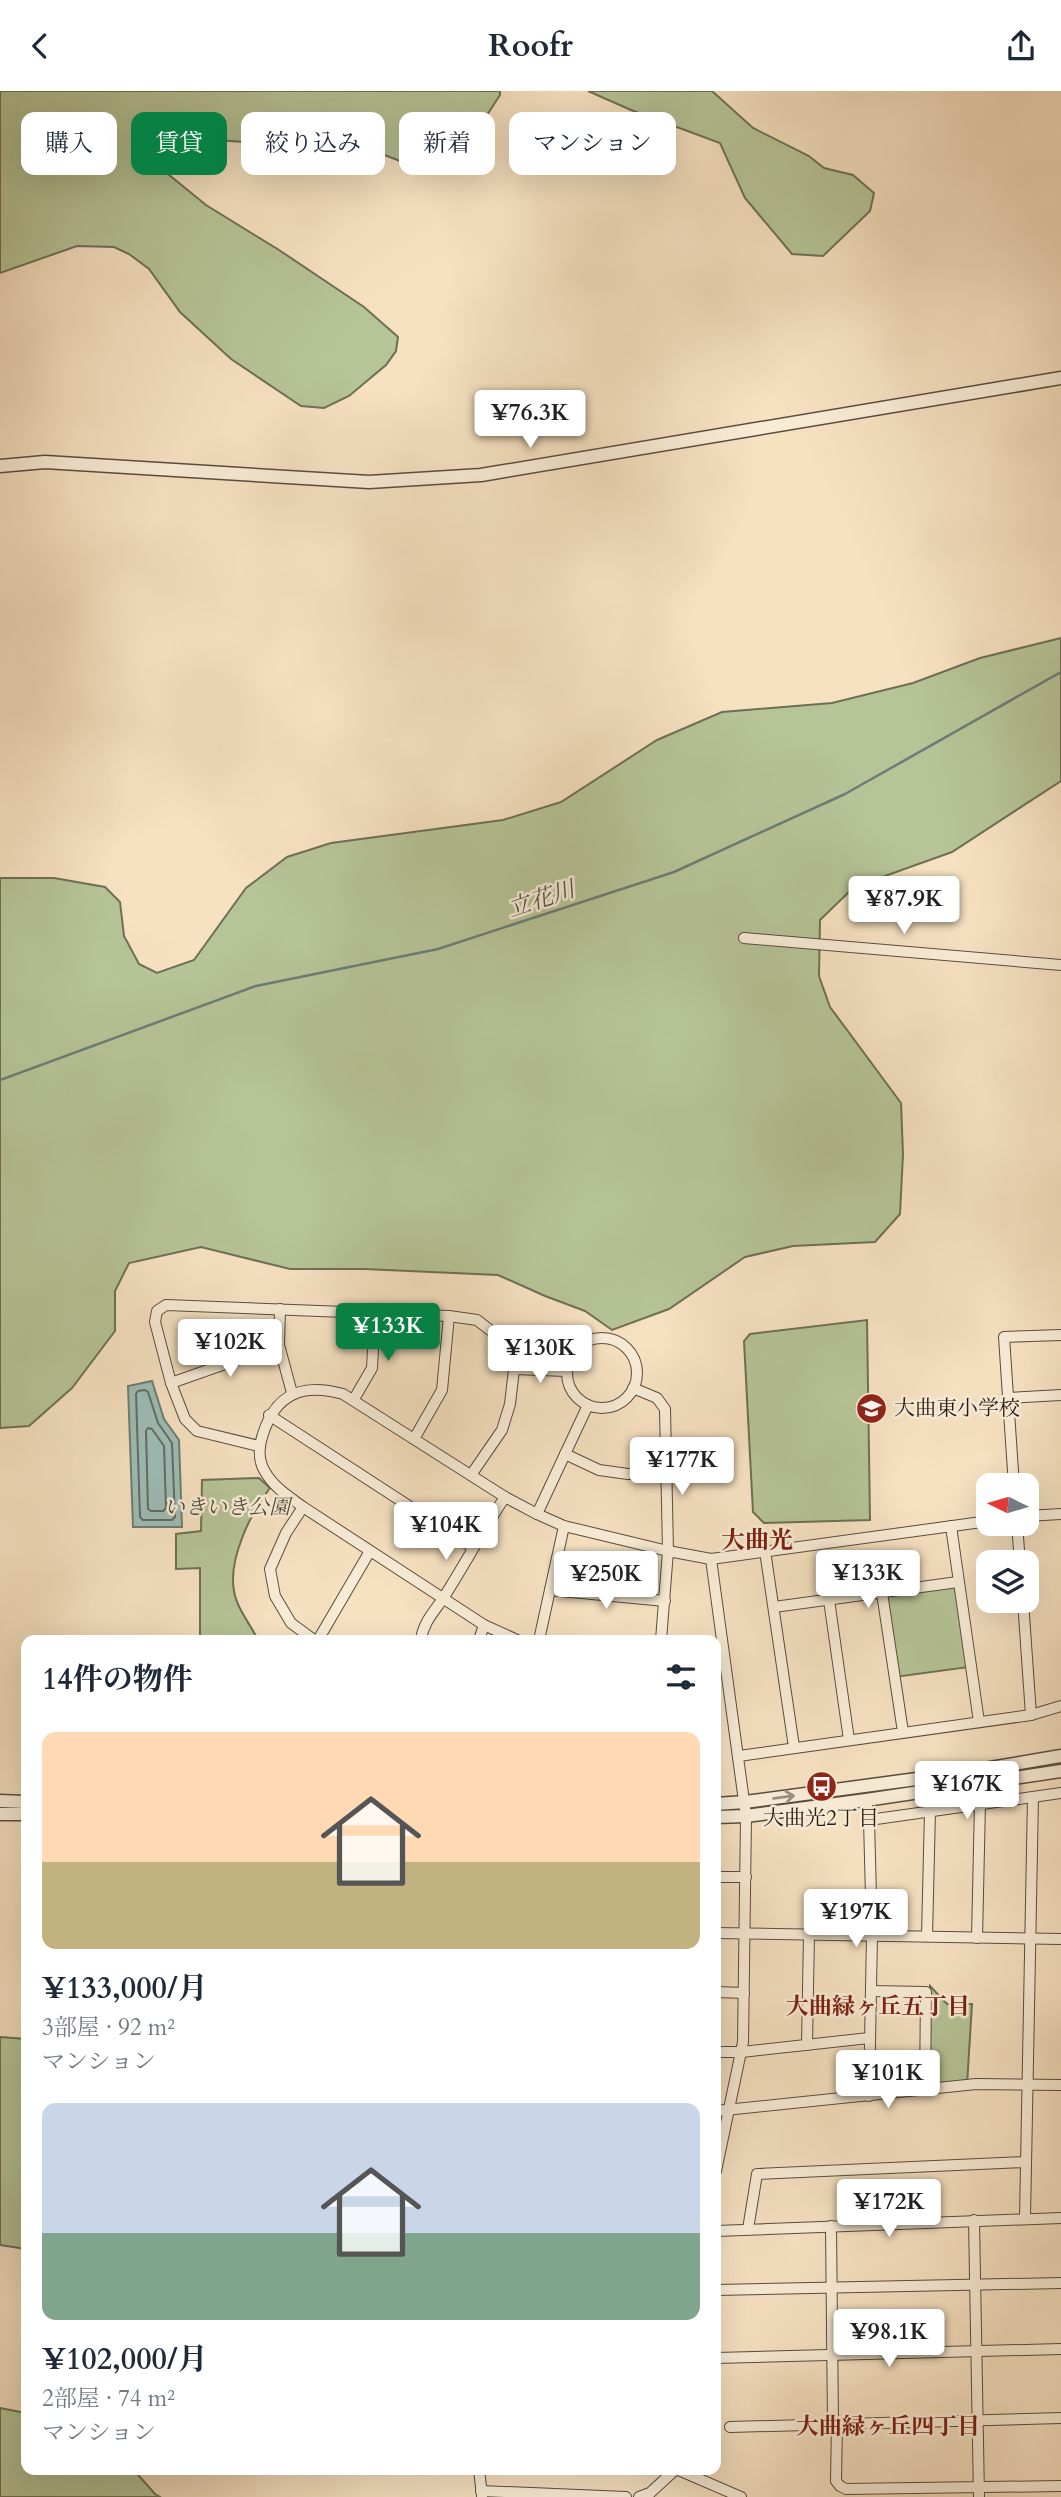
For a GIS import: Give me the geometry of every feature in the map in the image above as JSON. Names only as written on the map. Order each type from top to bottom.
[{"type":"street","points":[[0,466],[45,462],[369,482],[481,475],[1061,378]]},
{"type":"street","points":[[744,938],[1061,965]]},
{"type":"street","points":[[259,1446],[197,1431],[185,1419],[171,1383],[155,1322],[157,1311],[166,1305],[449,1316],[477,1320],[508,1344],[514,1369],[510,1404],[502,1430],[471,1475]]},
{"type":"street","points":[[280,1309],[279,1345],[292,1393]]},
{"type":"street","points":[[354,1399],[372,1368],[375,1313]]},
{"type":"street","points":[[414,1439],[442,1390],[449,1316]]},
{"type":"street","points":[[1013,1473],[1003,1337],[1061,1335]]},
{"type":"street","points":[[594,1338],[616,1340],[633,1356],[637,1377],[633,1388],[627,1397],[609,1407],[588,1405],[572,1391],[567,1371],[569,1360],[583,1342],[594,1338]]},
{"type":"street","points":[[171,1383],[279,1345]]},
{"type":"street","points":[[514,1369],[567,1371]]},
{"type":"street","points":[[506,1635],[484,1625],[274,1486],[263,1468],[259,1446],[269,1415],[292,1393],[324,1388],[354,1399],[505,1497],[564,1526],[711,1559],[976,1523]]},
{"type":"street","points":[[633,1388],[657,1398],[665,1409],[668,1551],[662,1635]]},
{"type":"street","points":[[1008,1398],[1061,1395]]},
{"type":"street","points":[[537,1514],[588,1405]]},
{"type":"street","points":[[269,1415],[472,1547]]},
{"type":"street","points":[[565,1454],[599,1470],[628,1474],[667,1474]]},
{"type":"street","points":[[421,1635],[422,1628],[505,1497]]},
{"type":"street","points":[[303,1507],[286,1533],[270,1569],[275,1596],[291,1623],[309,1635]]},
{"type":"street","points":[[1040,1515],[1061,1514]]},
{"type":"street","points":[[540,1635],[564,1526]]},
{"type":"street","points":[[951,1526],[979,1722]]},
{"type":"street","points":[[319,1635],[370,1551]]},
{"type":"street","points":[[765,1551],[794,1747]]},
{"type":"street","points":[[711,1559],[746,1816],[742,2052],[721,2148]]},
{"type":"street","points":[[774,1607],[958,1582]]},
{"type":"street","points":[[550,1590],[665,1601]]},
{"type":"street","points":[[882,1593],[903,1732]]},
{"type":"street","points":[[829,1600],[849,1740]]},
{"type":"street","points":[[1024,1613],[1031,1715]]},
{"type":"street","points":[[481,1635],[484,1625]]},
{"type":"street","points":[[739,1756],[1031,1715],[1061,1706]]},
{"type":"street","points":[[721,1804],[954,1774],[1061,1756]]},
{"type":"street","points":[[721,1817],[866,1800],[1061,1771]]},
{"type":"street","points":[[869,1820],[1061,1793]]},
{"type":"street","points":[[1025,2218],[1033,1797]]},
{"type":"street","points":[[866,1800],[869,1820],[872,1935],[869,2096]]},
{"type":"street","points":[[0,1801],[21,1801]]},
{"type":"street","points":[[976,1938],[980,1803]]},
{"type":"street","points":[[927,1936],[930,1811]]},
{"type":"street","points":[[0,1814],[21,1814]]},
{"type":"street","points":[[721,1877],[746,1877]]},
{"type":"street","points":[[721,1933],[1061,1939]]},
{"type":"street","points":[[807,2046],[809,1934]]},
{"type":"street","points":[[871,1991],[926,1992],[925,2090]]},
{"type":"street","points":[[721,1992],[744,1993]]},
{"type":"street","points":[[721,2052],[807,2046],[869,2038]]},
{"type":"street","points":[[721,2111],[976,2084],[1061,2085]]},
{"type":"street","points":[[748,2229],[757,2174],[1025,2162]]},
{"type":"street","points":[[721,2231],[1061,2218]]},
{"type":"street","points":[[974,2220],[979,2493]]},
{"type":"street","points":[[831,2226],[836,2481],[840,2486],[846,2489],[979,2493],[1061,2486]]},
{"type":"street","points":[[721,2290],[1061,2283]]},
{"type":"street","points":[[721,2358],[1061,2349]]},
{"type":"street","points":[[730,2427],[1061,2418]]},
{"type":"street","points":[[480,2475],[482,2494],[626,2497]]},
{"type":"street","points":[[639,2497],[650,2493],[670,2475]]},
{"type":"street","points":[[690,2475],[741,2497]]},
{"type":"green space","points":[[0,91],[500,91],[489,112],[399,112],[399,161],[385,155],[385,112],[241,112],[241,142],[227,141],[227,112],[131,112],[131,175],[169,175],[206,205],[364,307],[398,337],[396,351],[386,365],[349,396],[324,408],[301,406],[231,359],[180,312],[149,269],[114,247],[77,246],[0,273]]},
{"type":"green space","points":[[588,91],[712,91],[753,128],[809,156],[824,168],[853,175],[874,193],[870,211],[823,256],[792,254],[745,198],[720,143],[676,127],[676,112],[631,110]]},
{"type":"green space","points":[[1061,638],[1061,781],[952,852],[854,887],[820,920],[819,976],[830,1007],[901,1103],[903,1154],[900,1214],[875,1242],[793,1246],[745,1257],[669,1309],[612,1330],[585,1311],[498,1275],[364,1269],[290,1269],[201,1247],[129,1263],[115,1291],[115,1331],[72,1388],[29,1426],[0,1428],[0,878],[54,878],[105,887],[120,902],[124,936],[139,964],[157,973],[194,960],[246,888],[287,857],[331,843],[503,820],[561,802],[657,740],[722,712],[832,703],[913,683],[980,658]]},
{"type":"green space","points":[[867,1320],[870,1520],[764,1523],[753,1512],[744,1341],[750,1334]]},
{"type":"green space","name":"いきいき公園","points":[[259,1478],[270,1488],[249,1523],[234,1565],[237,1603],[255,1635],[200,1635],[200,1568],[176,1569],[176,1534],[201,1531],[202,1480]]},
{"type":"green space","points":[[958,1582],[969,1667],[895,1677],[882,1593]]},
{"type":"green space","points":[[930,1986],[947,2004],[972,2004],[967,2085],[925,2090]]},
{"type":"green space","points":[[0,2037],[21,2039],[21,2248],[0,2245]]},
{"type":"green space","points":[[0,2408],[21,2412],[21,2475],[138,2475],[160,2497],[0,2497]]},
{"type":"water","points":[[152,1381],[164,1419],[179,1440],[182,1527],[133,1527],[128,1386]]},
{"type":"waterway","name":"立花川","points":[[0,1080],[256,986],[438,949],[674,872],[845,794],[1061,672]]},
{"type":"place","name":"大曲東小学校","points":[[871,1408]]},
{"type":"place","name":"大曲光2丁目","points":[[821,1786]]},
{"type":"district","name":"大曲光","points":[[757,1540]]},
{"type":"district","name":"大曲緑ヶ丘五丁目","points":[[878,2006]]},
{"type":"district","name":"大曲緑ヶ丘四丁目","points":[[888,2426]]}]
